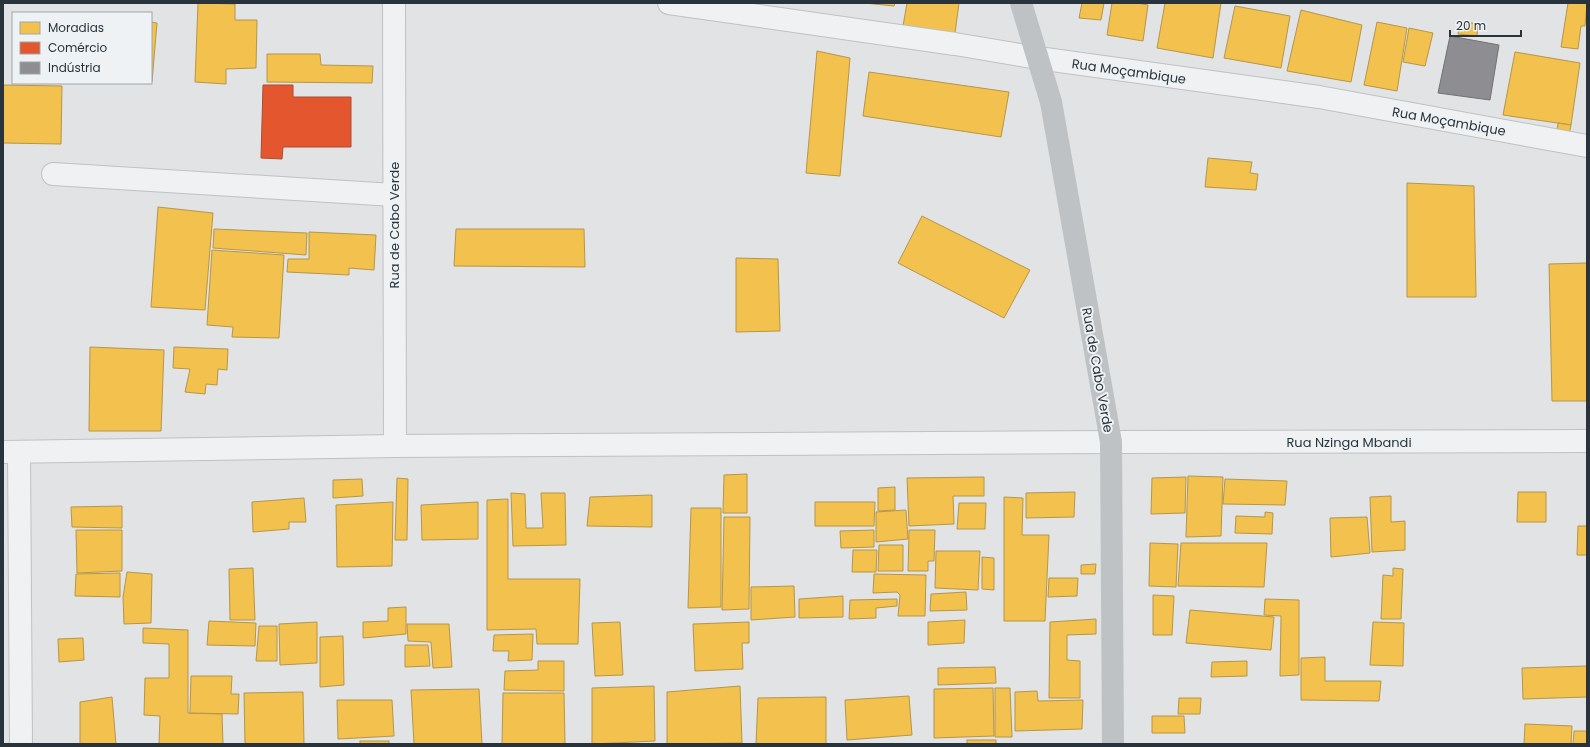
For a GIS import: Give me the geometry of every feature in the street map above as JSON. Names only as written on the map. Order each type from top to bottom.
[{"type":"main road","name":"Rua de Cabo Verde","points":[[1021,3],[1051,102],[1111,442],[1113,744]]},
{"type":"street","name":"Rua de Cabo Verde","points":[[394,3],[395,446]]},
{"type":"street","name":"Rua Moçambique","points":[[669,3],[955,44],[1038,58],[1319,97],[1587,146]]},
{"type":"street","points":[[53,174],[394,195]]},
{"type":"street","name":"Rua Nzinga Mbandi","points":[[11,452],[395,446],[1587,441]]},
{"type":"street","points":[[11,452],[21,744]]},
{"type":"building: Moradias","points":[[198,3],[235,4],[235,20],[257,20],[256,68],[226,69],[226,84],[195,82]]},
{"type":"building: Moradias","points":[[864,3],[895,3],[894,6]]},
{"type":"building: Moradias","points":[[907,3],[959,3],[955,33],[903,26]]},
{"type":"building: Moradias","points":[[1082,3],[1104,3],[1101,20],[1079,18]]},
{"type":"building: Moradias","points":[[1112,3],[1138,3],[1148,5],[1143,41],[1107,35]]},
{"type":"building: Moradias","points":[[1165,3],[1221,3],[1213,58],[1157,48]]},
{"type":"building: Moradias","points":[[1568,3],[1587,3],[1585,26],[1581,26],[1578,49],[1561,47]]},
{"type":"building: Moradias","points":[[1235,6],[1290,16],[1281,68],[1224,58]]},
{"type":"building: Moradias","points":[[1301,10],[1362,25],[1351,82],[1287,71]]},
{"type":"building: Moradias","points":[[1460,21],[1478,24],[1477,36],[1458,34]]},
{"type":"building: Moradias","points":[[152,22],[157,23],[152,82]]},
{"type":"building: Moradias","points":[[1377,22],[1407,28],[1397,91],[1364,85]]},
{"type":"building: Moradias","points":[[1409,28],[1433,33],[1425,66],[1403,62]]},
{"type":"building: Moradias","points":[[817,51],[850,58],[840,176],[806,173]]},
{"type":"building: Moradias","points":[[1515,52],[1580,63],[1571,125],[1503,115]]},
{"type":"building: Moradias","points":[[267,54],[320,54],[321,65],[373,66],[372,83],[267,82]]},
{"type":"building: Moradias","points":[[869,72],[1009,92],[1001,137],[863,116]]},
{"type":"building: Moradias","points":[[3,85],[62,86],[61,144],[3,143]]},
{"type":"building: Moradias","points":[[1558,123],[1571,125],[1568,140],[1556,138]]},
{"type":"building: Moradias","points":[[1208,158],[1252,162],[1250,173],[1258,174],[1256,190],[1205,187]]},
{"type":"building: Moradias","points":[[1407,183],[1474,186],[1476,297],[1407,297]]},
{"type":"building: Moradias","points":[[158,207],[213,213],[205,310],[151,307]]},
{"type":"building: Moradias","points":[[922,216],[1030,270],[1004,318],[898,263]]},
{"type":"building: Moradias","points":[[214,229],[307,233],[306,255],[213,248]]},
{"type":"building: Moradias","points":[[456,229],[584,229],[585,267],[454,266]]},
{"type":"building: Moradias","points":[[309,232],[376,235],[374,270],[349,268],[349,275],[287,272],[288,259],[309,259]]},
{"type":"building: Moradias","points":[[212,250],[284,255],[279,338],[232,337],[233,327],[207,325]]},
{"type":"building: Moradias","points":[[736,258],[778,259],[780,331],[736,332]]},
{"type":"building: Moradias","points":[[1587,263],[1587,401],[1552,401],[1549,264]]},
{"type":"building: Moradias","points":[[90,347],[164,350],[161,431],[89,431]]},
{"type":"building: Moradias","points":[[174,347],[228,349],[227,370],[218,369],[217,385],[206,384],[205,394],[185,392],[190,369],[173,368]]},
{"type":"building: Moradias","points":[[747,474],[747,513],[723,513],[724,475]]},
{"type":"building: Moradias","points":[[1188,476],[1223,477],[1221,536],[1186,537]]},
{"type":"building: Moradias","points":[[984,477],[984,496],[953,496],[954,524],[909,526],[907,478]]},
{"type":"building: Moradias","points":[[1186,477],[1185,513],[1151,514],[1152,478]]},
{"type":"building: Moradias","points":[[397,478],[408,479],[407,540],[395,540]]},
{"type":"building: Moradias","points":[[362,479],[363,496],[333,498],[333,480]]},
{"type":"building: Moradias","points":[[1225,479],[1287,481],[1285,505],[1223,504]]},
{"type":"building: Moradias","points":[[895,487],[895,510],[878,511],[878,488]]},
{"type":"building: Moradias","points":[[1075,492],[1074,517],[1026,518],[1026,493]]},
{"type":"building: Moradias","points":[[1518,492],[1546,492],[1546,522],[1517,522]]},
{"type":"building: Moradias","points":[[511,493],[525,494],[526,528],[543,528],[541,493],[565,493],[566,545],[513,546]]},
{"type":"building: Moradias","points":[[652,495],[652,527],[587,526],[590,497]]},
{"type":"building: Moradias","points":[[1391,496],[1391,522],[1405,521],[1405,550],[1372,552],[1370,497]]},
{"type":"building: Moradias","points":[[1004,497],[1023,498],[1022,535],[1049,535],[1045,621],[1004,621]]},
{"type":"building: Moradias","points":[[304,498],[306,522],[289,522],[289,529],[253,532],[252,502]]},
{"type":"building: Moradias","points":[[508,499],[508,579],[580,579],[578,644],[537,644],[536,629],[487,630],[487,500]]},
{"type":"building: Moradias","points":[[393,502],[392,566],[337,567],[336,505]]},
{"type":"building: Moradias","points":[[478,502],[478,539],[422,540],[421,505]]},
{"type":"building: Moradias","points":[[815,502],[875,502],[874,526],[815,526]]},
{"type":"building: Moradias","points":[[959,503],[986,503],[985,529],[957,529]]},
{"type":"building: Moradias","points":[[122,506],[122,528],[72,527],[71,507]]},
{"type":"building: Moradias","points":[[691,508],[721,508],[721,607],[688,608]]},
{"type":"building: Moradias","points":[[906,510],[908,539],[876,542],[876,512]]},
{"type":"building: Moradias","points":[[1265,512],[1273,513],[1272,534],[1235,533],[1236,516],[1265,517]]},
{"type":"building: Moradias","points":[[724,517],[750,517],[749,609],[722,610]]},
{"type":"building: Moradias","points":[[1367,517],[1370,553],[1331,557],[1330,518]]},
{"type":"building: Moradias","points":[[1578,526],[1587,526],[1587,555],[1577,555]]},
{"type":"building: Moradias","points":[[76,530],[122,530],[122,571],[77,573]]},
{"type":"building: Moradias","points":[[874,530],[874,547],[841,548],[840,531]]},
{"type":"building: Moradias","points":[[909,530],[935,530],[934,561],[928,561],[928,571],[908,571]]},
{"type":"building: Moradias","points":[[1150,543],[1178,544],[1176,587],[1149,586]]},
{"type":"building: Moradias","points":[[1181,543],[1267,543],[1264,587],[1178,586]]},
{"type":"building: Moradias","points":[[879,545],[903,545],[903,571],[878,571]]},
{"type":"building: Moradias","points":[[853,550],[877,550],[876,572],[852,572]]},
{"type":"building: Moradias","points":[[936,551],[980,551],[978,590],[935,588]]},
{"type":"building: Moradias","points":[[982,557],[994,558],[994,590],[982,589]]},
{"type":"building: Moradias","points":[[1096,564],[1095,574],[1081,574],[1081,565]]},
{"type":"building: Moradias","points":[[253,568],[255,620],[230,620],[229,569]]},
{"type":"building: Moradias","points":[[1393,568],[1403,569],[1401,619],[1381,619],[1383,575],[1393,576]]},
{"type":"building: Moradias","points":[[127,572],[152,574],[151,623],[124,624],[123,597]]},
{"type":"building: Moradias","points":[[120,573],[120,597],[75,596],[76,574]]},
{"type":"building: Moradias","points":[[874,574],[926,575],[925,616],[898,616],[900,595],[897,592],[873,593]]},
{"type":"building: Moradias","points":[[1049,578],[1078,578],[1077,596],[1048,597]]},
{"type":"building: Moradias","points":[[794,586],[795,617],[751,620],[751,587]]},
{"type":"building: Moradias","points":[[966,592],[967,610],[930,611],[931,594]]},
{"type":"building: Moradias","points":[[1153,595],[1174,596],[1172,635],[1153,635]]},
{"type":"building: Moradias","points":[[843,596],[843,617],[799,618],[799,599]]},
{"type":"building: Moradias","points":[[897,599],[897,606],[876,608],[876,618],[849,619],[850,600]]},
{"type":"building: Moradias","points":[[1265,599],[1299,600],[1299,675],[1280,676],[1281,616],[1264,615]]},
{"type":"building: Moradias","points":[[406,607],[406,634],[363,638],[363,622],[388,621],[388,608]]},
{"type":"building: Moradias","points":[[1190,610],[1274,617],[1271,650],[1186,643]]},
{"type":"building: Moradias","points":[[1096,619],[1096,634],[1067,635],[1067,660],[1080,661],[1080,698],[1049,698],[1050,622]]},
{"type":"building: Moradias","points":[[965,620],[964,643],[928,645],[928,622]]},
{"type":"building: Moradias","points":[[209,621],[256,623],[255,646],[207,645]]},
{"type":"building: Moradias","points":[[317,622],[317,663],[280,665],[279,624]]},
{"type":"building: Moradias","points":[[620,622],[623,675],[595,676],[592,623]]},
{"type":"building: Moradias","points":[[749,622],[749,643],[742,643],[743,669],[695,671],[693,624]]},
{"type":"building: Moradias","points":[[1373,622],[1404,623],[1403,666],[1370,665]]},
{"type":"building: Moradias","points":[[407,624],[449,624],[452,667],[433,668],[431,642],[408,641]]},
{"type":"building: Moradias","points":[[259,626],[277,626],[277,661],[256,661]]},
{"type":"building: Moradias","points":[[143,628],[188,630],[188,713],[222,714],[223,744],[159,744],[160,716],[144,715],[145,678],[169,678],[169,644],[143,643]]},
{"type":"building: Moradias","points":[[533,634],[532,660],[508,661],[509,651],[493,651],[494,635]]},
{"type":"building: Moradias","points":[[343,636],[344,685],[320,687],[320,637]]},
{"type":"building: Moradias","points":[[83,638],[84,660],[59,662],[58,639]]},
{"type":"building: Moradias","points":[[405,645],[428,645],[430,666],[405,667]]},
{"type":"building: Moradias","points":[[1325,657],[1325,681],[1381,681],[1379,701],[1301,700],[1301,658]]},
{"type":"building: Moradias","points":[[538,661],[564,661],[564,691],[504,690],[505,671],[538,670]]},
{"type":"building: Moradias","points":[[1247,661],[1247,676],[1211,677],[1212,662]]},
{"type":"building: Moradias","points":[[1587,666],[1587,697],[1523,699],[1522,668]]},
{"type":"building: Moradias","points":[[995,667],[996,683],[938,685],[938,668]]},
{"type":"building: Moradias","points":[[191,676],[232,676],[231,694],[239,694],[238,714],[190,713]]},
{"type":"building: Moradias","points":[[654,686],[655,741],[592,744],[592,688]]},
{"type":"building: Moradias","points":[[740,686],[742,743],[667,744],[667,692]]},
{"type":"building: Moradias","points":[[993,688],[994,736],[934,738],[934,689]]},
{"type":"building: Moradias","points":[[995,688],[1010,688],[1012,737],[995,737]]},
{"type":"building: Moradias","points":[[479,689],[482,744],[414,744],[411,690]]},
{"type":"building: Moradias","points":[[1037,691],[1038,701],[1083,700],[1082,729],[1015,731],[1015,692]]},
{"type":"building: Moradias","points":[[303,692],[304,744],[245,744],[244,693]]},
{"type":"building: Moradias","points":[[503,693],[564,693],[565,744],[502,744]]},
{"type":"building: Moradias","points":[[909,696],[912,735],[847,740],[845,700]]},
{"type":"building: Moradias","points":[[112,697],[116,744],[80,744],[80,702]]},
{"type":"building: Moradias","points":[[826,697],[826,744],[756,744],[758,698]]},
{"type":"building: Moradias","points":[[1179,698],[1201,698],[1200,714],[1178,714]]},
{"type":"building: Moradias","points":[[337,700],[392,700],[394,736],[338,739]]},
{"type":"building: Moradias","points":[[1152,716],[1184,716],[1185,733],[1152,733]]},
{"type":"building: Moradias","points":[[1525,724],[1572,726],[1571,744],[1524,744]]},
{"type":"building: Moradias","points":[[1574,731],[1587,731],[1587,744],[1573,744]]},
{"type":"building: Moradias","points":[[967,740],[996,740],[996,744],[967,744]]},
{"type":"building: Moradias","points":[[360,741],[389,741],[389,744],[360,744]]},
{"type":"building: Comércio","points":[[263,85],[293,85],[293,97],[351,97],[351,147],[283,147],[282,159],[261,158]]},
{"type":"building: Indústria","points":[[1450,36],[1499,45],[1490,100],[1438,93]]}]
